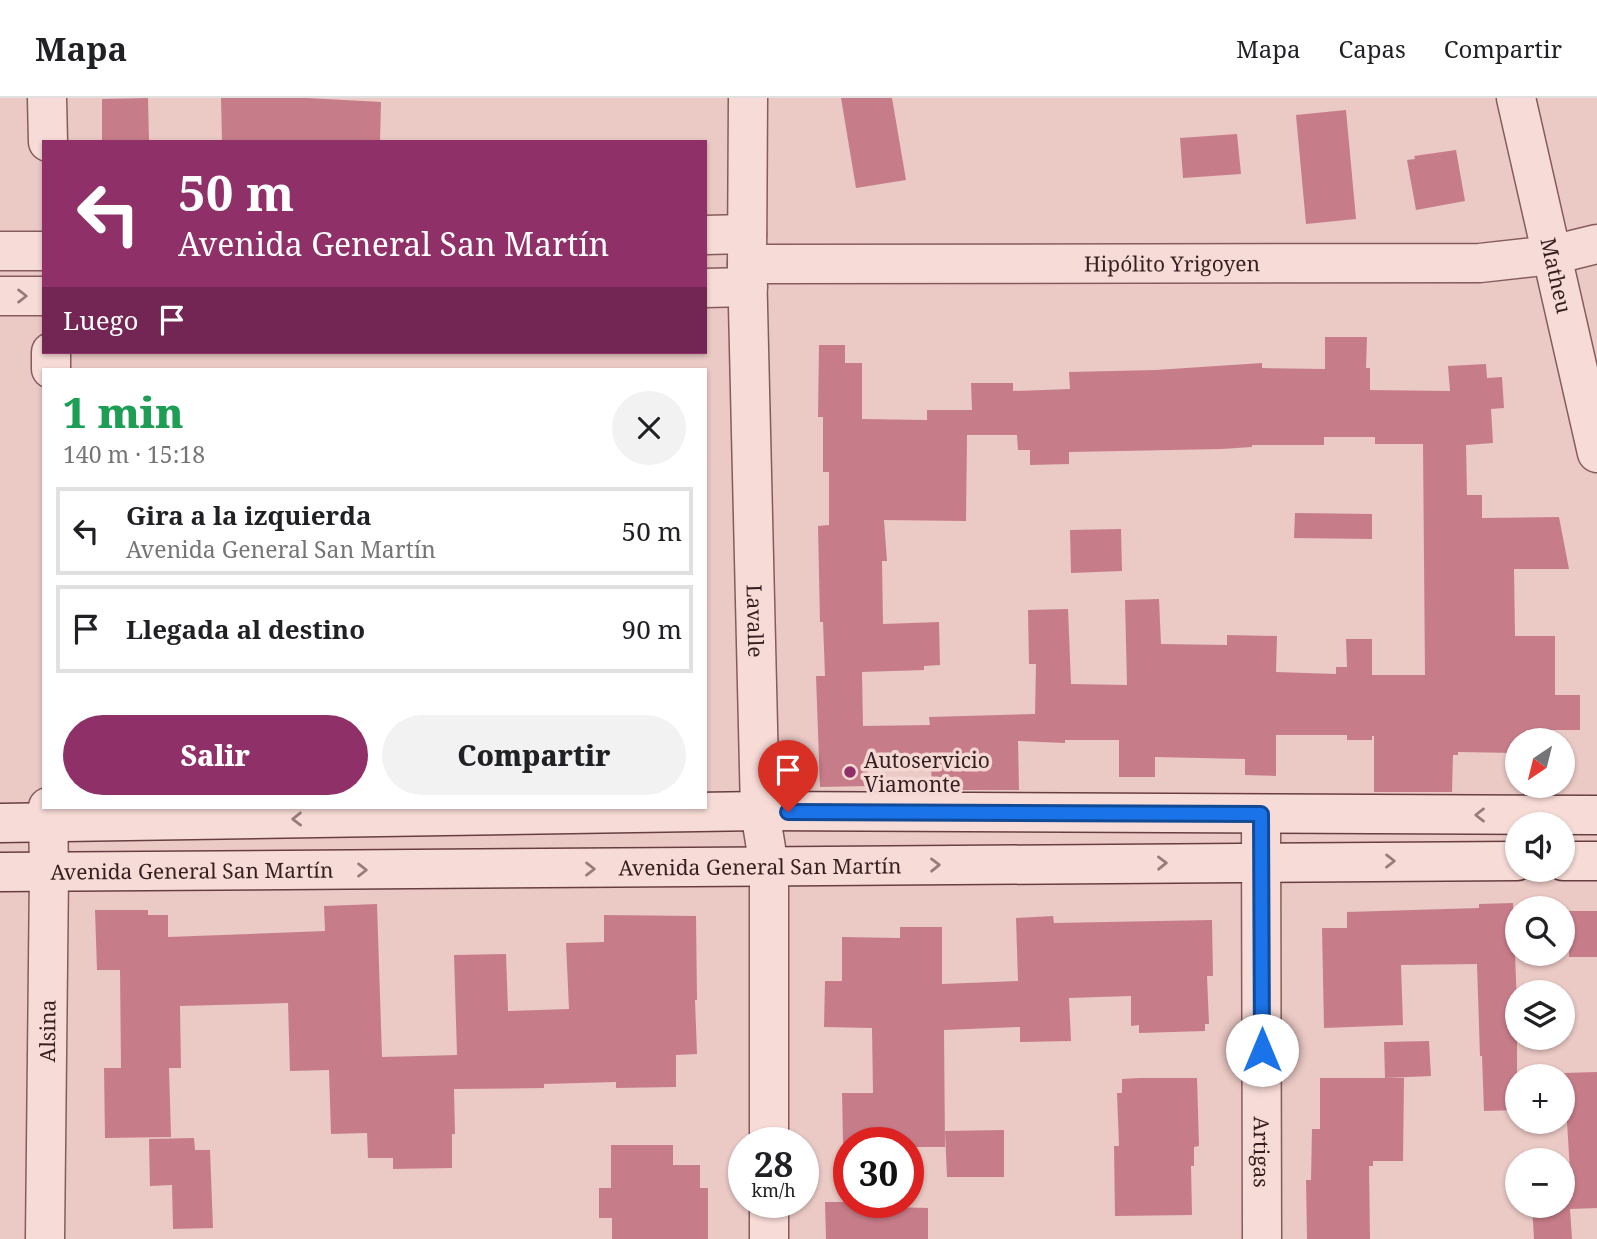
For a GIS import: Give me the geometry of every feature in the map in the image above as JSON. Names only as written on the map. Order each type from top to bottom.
[{"type":"street","points":[[47,98],[48,140]]},
{"type":"street","name":"Lavalle","points":[[748,98],[747,262],[760,811],[769,867],[769,1127]]},
{"type":"street","name":"Matheu","points":[[1516,98],[1597,453]]},
{"type":"street","name":"Hipólito Yrigoyen","points":[[707,236],[747,262]]},
{"type":"street","name":"Hipólito Yrigoyen","points":[[707,287],[747,262],[1480,263],[1552,255],[1597,244]]},
{"type":"street","points":[[0,251],[42,251]]},
{"type":"street","points":[[0,296],[42,296]]},
{"type":"street","points":[[0,823],[48,815],[760,811],[1597,815]]},
{"type":"street","name":"Artigas","points":[[1261,814],[1262,1239]]},
{"type":"street","name":"Alsina","points":[[45,1239],[48,815]]},
{"type":"street","name":"Avenida General San Martín","points":[[0,872],[1505,861]]},
{"type":"street","points":[[1575,861],[1597,861]]},
{"type":"street","points":[[769,1218],[769,1239]]},
{"type":"building","points":[[148,98],[149,140],[102,140],[102,99]]},
{"type":"building","points":[[221,98],[307,98],[381,102],[380,140],[222,140]]},
{"type":"building","points":[[841,98],[892,98],[906,180],[856,188]]},
{"type":"building","points":[[1346,110],[1356,219],[1306,224],[1296,115]]},
{"type":"building","points":[[1237,134],[1241,174],[1183,178],[1180,138]]},
{"type":"building","points":[[1456,150],[1465,201],[1416,210],[1407,160],[1415,159],[1414,156]]},
{"type":"building","points":[[1325,337],[1367,337],[1366,368],[1370,368],[1370,390],[1450,391],[1448,366],[1486,364],[1487,378],[1502,377],[1504,408],[1491,409],[1493,443],[1466,445],[1467,495],[1482,495],[1482,518],[1559,517],[1569,569],[1514,569],[1515,636],[1555,636],[1555,695],[1580,695],[1580,730],[1505,728],[1505,753],[1458,752],[1458,755],[1453,755],[1452,792],[1374,792],[1374,736],[1372,740],[1347,740],[1347,735],[1276,735],[1276,776],[1245,775],[1245,759],[1155,757],[1155,777],[1119,777],[1119,740],[1065,740],[1065,743],[1018,741],[1019,790],[932,790],[931,764],[867,764],[868,786],[820,787],[816,676],[825,676],[823,622],[820,622],[818,526],[829,525],[829,472],[823,472],[823,417],[818,417],[819,345],[845,345],[845,363],[862,363],[862,419],[927,420],[927,410],[972,410],[971,383],[1013,383],[1013,391],[1070,389],[1069,372],[1262,363],[1262,368],[1325,369]],"holes":[[[967,435],[1017,435],[1018,450],[1030,450],[1030,465],[1069,464],[1069,452],[1324,445],[1324,437],[1375,437],[1375,444],[1423,444],[1425,675],[1372,675],[1372,639],[1346,639],[1347,667],[1336,667],[1336,674],[1276,672],[1277,636],[1227,635],[1227,645],[1161,644],[1159,599],[1125,600],[1127,685],[1071,684],[1068,609],[1028,610],[1029,664],[1036,664],[1035,714],[929,717],[930,725],[863,726],[862,672],[924,670],[924,666],[940,665],[939,622],[883,624],[882,561],[887,561],[884,520],[966,521]]]},
{"type":"building","points":[[1295,513],[1372,514],[1372,539],[1294,538]]},
{"type":"building","points":[[1121,529],[1122,571],[1071,573],[1070,530]]},
{"type":"building","points":[[1505,903],[1505,966],[1515,966],[1516,980],[1505,980],[1505,1050],[1517,1050],[1517,1064],[1505,1064],[1505,1110],[1484,1111],[1477,964],[1401,965],[1403,1025],[1324,1028],[1322,928],[1347,928],[1347,912],[1479,908],[1479,904]]},
{"type":"building","points":[[377,904],[382,1057],[457,1055],[454,955],[506,954],[508,1011],[569,1009],[566,943],[604,942],[604,915],[696,916],[697,1054],[676,1055],[676,1087],[616,1088],[616,1082],[544,1084],[544,1088],[454,1089],[455,1134],[452,1134],[452,1168],[393,1169],[393,1158],[368,1158],[367,1133],[331,1134],[329,1070],[290,1071],[288,1003],[180,1006],[181,1068],[169,1068],[171,1137],[105,1138],[104,1068],[121,1068],[120,970],[97,970],[95,910],[148,910],[148,915],[168,915],[168,937],[325,931],[324,906]]},
{"type":"building","points":[[1575,911],[1597,911],[1597,957],[1575,957]]},
{"type":"building","points":[[1053,916],[1054,923],[1212,920],[1213,976],[1207,976],[1209,1024],[1205,1024],[1205,1031],[1139,1033],[1139,1025],[1131,1026],[1131,996],[1069,998],[1071,1041],[1020,1042],[1020,1027],[944,1030],[945,1147],[924,1147],[924,1127],[843,1127],[842,1093],[873,1093],[872,1028],[824,1027],[825,981],[842,981],[842,937],[900,938],[900,927],[942,927],[942,984],[1018,981],[1016,918]]},
{"type":"building","points":[[1429,1041],[1431,1076],[1385,1078],[1384,1042]]},
{"type":"building","points":[[1597,1072],[1597,1208],[1575,1209],[1575,1148],[1569,1148],[1568,1134],[1575,1134],[1575,1073]]},
{"type":"building","points":[[1197,1078],[1199,1146],[1194,1147],[1194,1166],[1191,1166],[1192,1215],[1115,1216],[1114,1146],[1119,1146],[1117,1093],[1122,1093],[1122,1079]]},
{"type":"building","points":[[1320,1078],[1404,1078],[1403,1161],[1373,1161],[1373,1166],[1369,1166],[1370,1239],[1307,1239],[1306,1180],[1311,1180],[1312,1129],[1320,1129]]},
{"type":"building","points":[[1004,1130],[1004,1177],[947,1177],[945,1131]]},
{"type":"building","points":[[194,1138],[195,1150],[210,1150],[213,1228],[173,1229],[172,1185],[150,1186],[149,1139]]},
{"type":"building","points":[[611,1145],[673,1145],[673,1165],[700,1165],[700,1188],[708,1188],[708,1239],[612,1239],[612,1218],[599,1218],[599,1188],[611,1188]]},
{"type":"building","points":[[825,1202],[833,1202],[833,1218],[924,1218],[924,1208],[928,1208],[928,1239],[826,1239]]},
{"type":"building","points":[[1533,1218],[1571,1218],[1572,1239],[1534,1239]]},
{"type":"place","name":"Autoservicio Viamonte","points":[[850,772]]},
{"type":"route","points":[[788,812],[1261,814],[1262,1050]]}]
